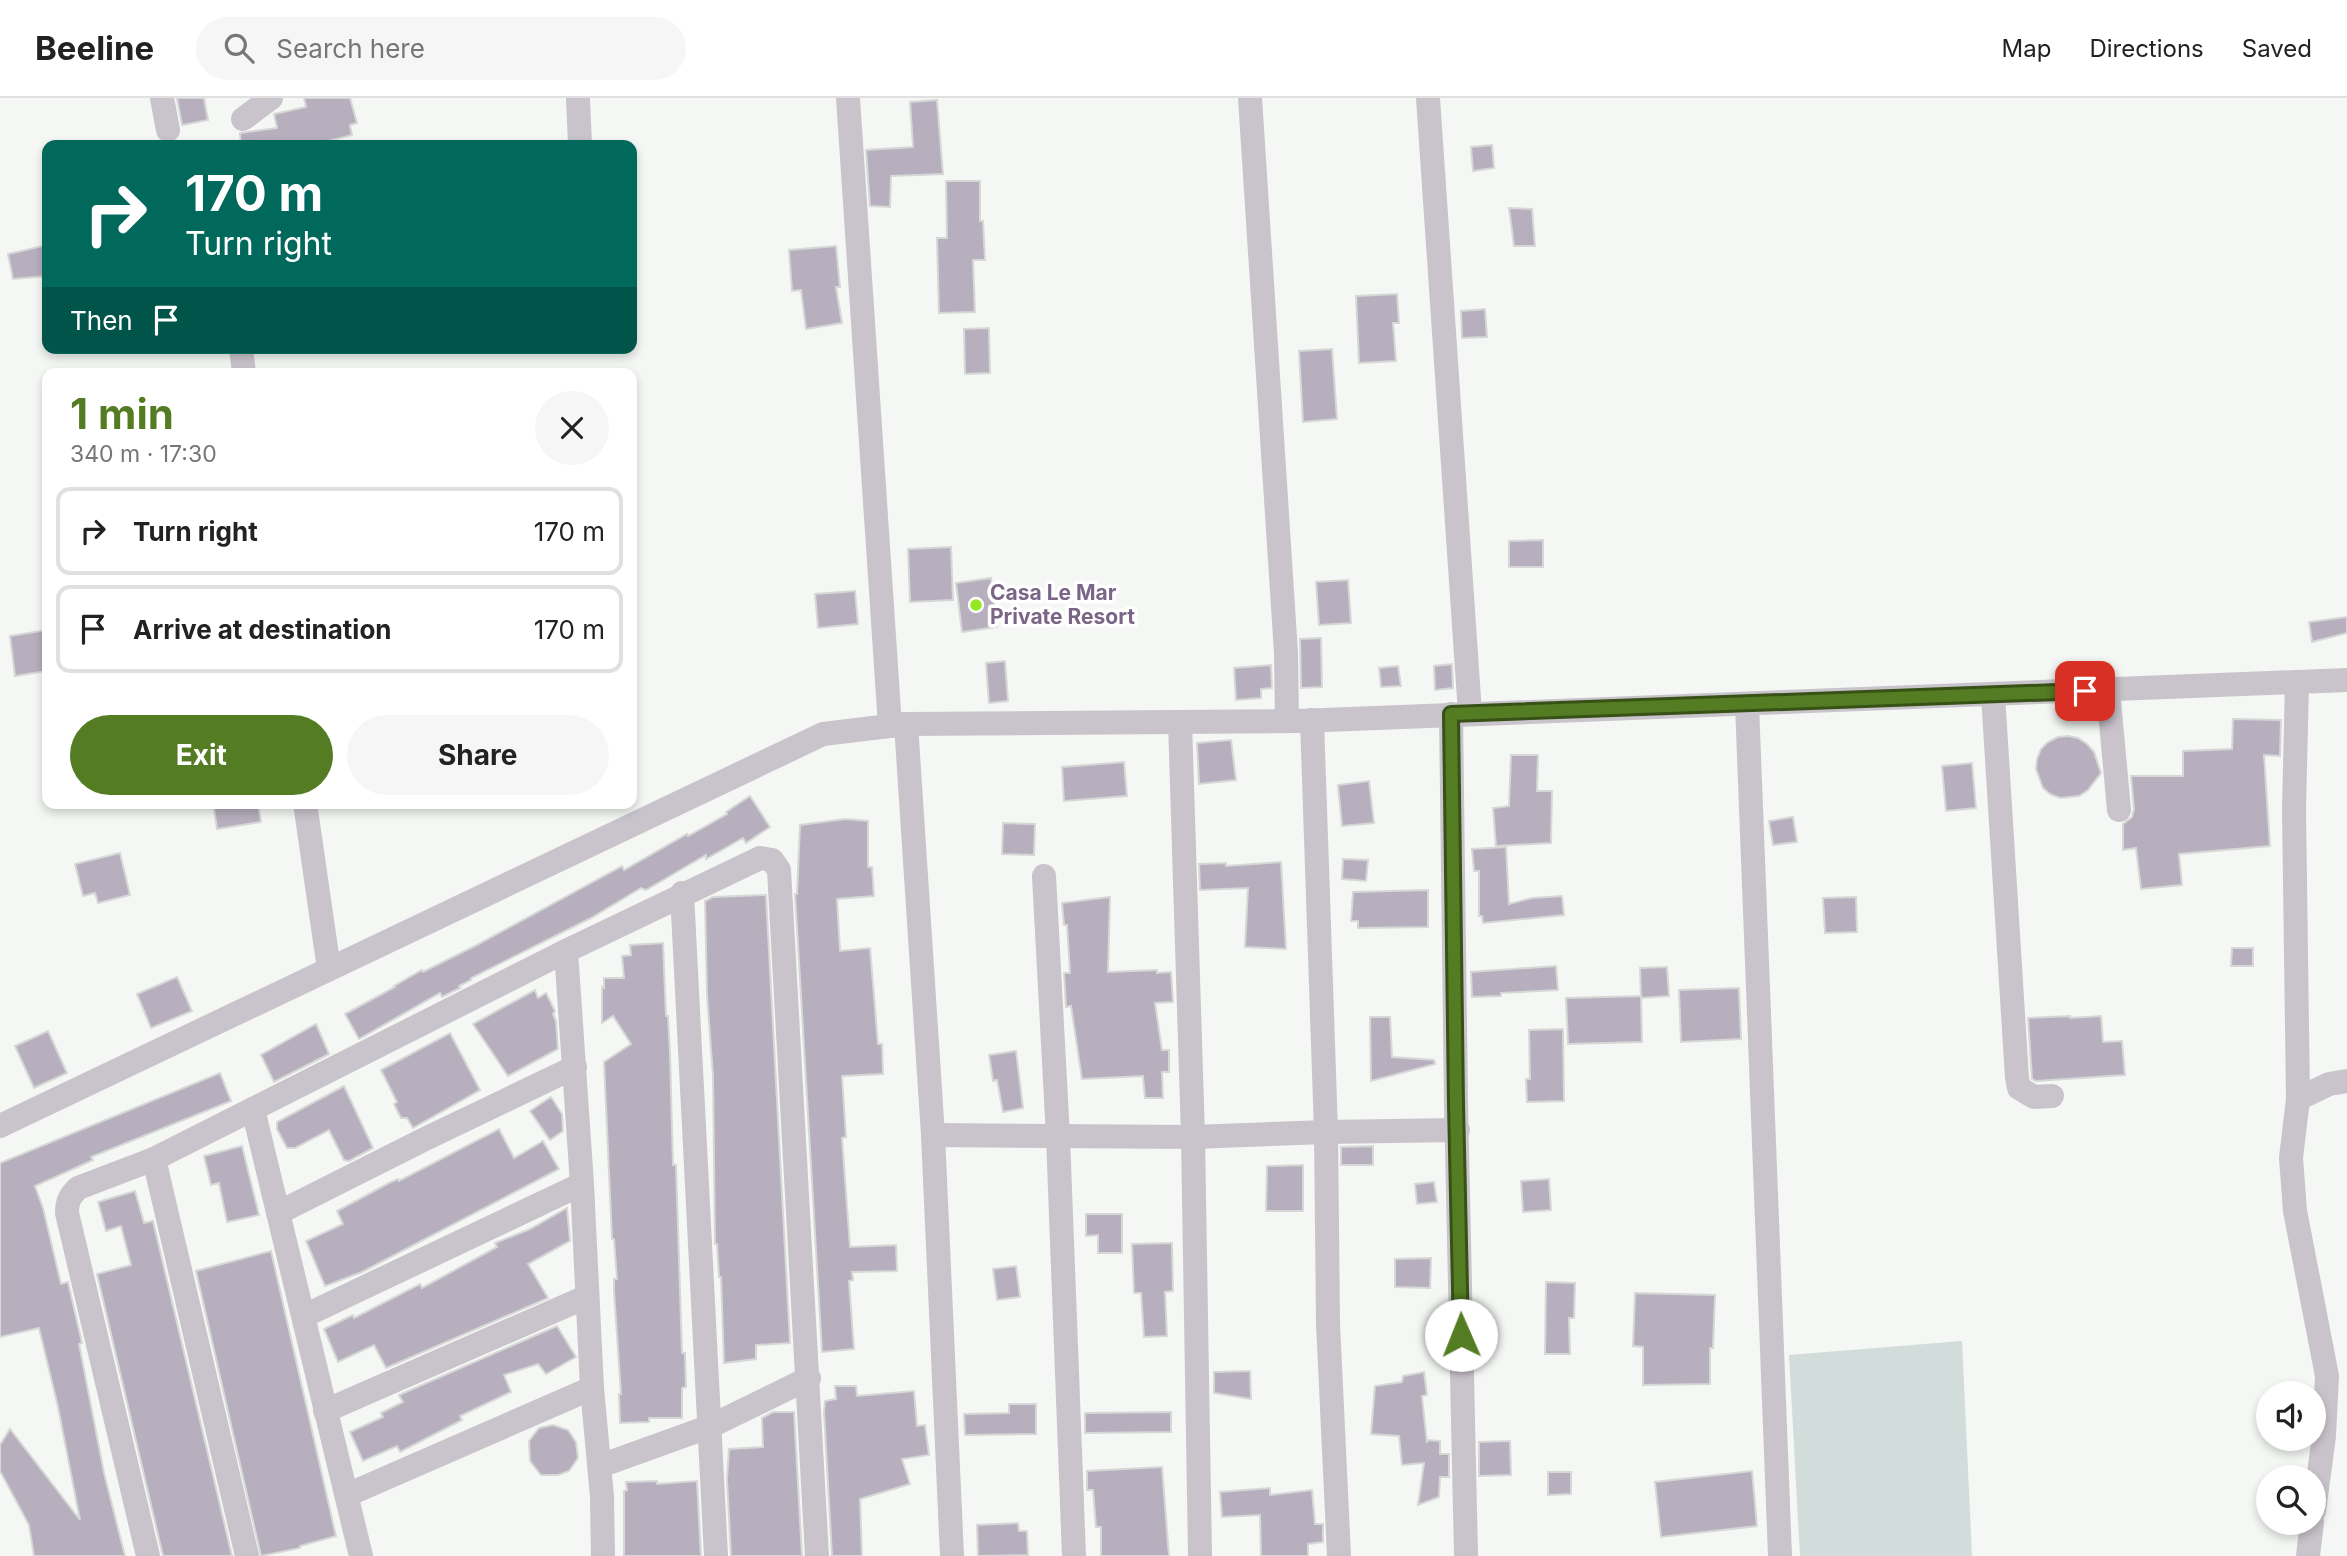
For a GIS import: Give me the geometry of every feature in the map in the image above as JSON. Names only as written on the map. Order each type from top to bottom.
[{"type":"street","points":[[162,98],[168,130]]},
{"type":"street","points":[[243,119],[271,98]]},
{"type":"street","points":[[578,98],[580,140]]},
{"type":"street","points":[[848,98],[933,1135],[952,1556]]},
{"type":"street","points":[[1250,98],[1286,653],[1299,721],[1326,1132],[1328,1323],[1339,1556]]},
{"type":"street","points":[[1428,98],[1460,713],[1458,1129],[1465,1556]]},
{"type":"street","points":[[0,1126],[823,734],[898,725],[1299,721],[2347,680]]},
{"type":"street","points":[[2297,682],[2294,808],[2298,1099],[2291,1158],[2295,1211],[2327,1376],[2320,1465]]},
{"type":"street","points":[[2108,690],[2119,810]]},
{"type":"street","points":[[1993,695],[2017,1077],[2019,1087],[2034,1097],[2052,1096]]},
{"type":"street","points":[[1747,704],[1780,1556]]},
{"type":"street","points":[[1180,722],[1193,1138],[1200,1556]]},
{"type":"street","points":[[306,809],[329,969]]},
{"type":"street","points":[[148,1556],[67,1213],[68,1202],[78,1188],[154,1158],[566,951],[760,858],[772,860],[779,870],[817,1556]]},
{"type":"street","points":[[1044,876],[1058,1137],[1074,1556]]},
{"type":"street","points":[[682,894],[716,1556]]},
{"type":"street","points":[[566,951],[582,1184],[592,1388],[600,1466],[603,1556]]},
{"type":"street","points":[[278,1213],[575,1067]]},
{"type":"street","points":[[2298,1099],[2329,1084],[2347,1081]]},
{"type":"street","points":[[253,1109],[361,1556]]},
{"type":"street","points":[[933,1135],[1193,1138],[1458,1129]]},
{"type":"street","points":[[154,1158],[247,1556]]},
{"type":"street","points":[[304,1316],[582,1184]]},
{"type":"street","points":[[325,1411],[586,1297]]},
{"type":"street","points":[[600,1466],[711,1426],[809,1378]]},
{"type":"street","points":[[347,1494],[592,1388]]},
{"type":"street","points":[[2308,1556],[2310,1535]]},
{"type":"shaded area","points":[[1962,1341],[1972,1556],[1800,1556],[1789,1355]]},
{"type":"building","points":[[177,98],[204,98],[208,120],[182,125]]},
{"type":"building","points":[[304,98],[350,98],[357,123],[350,125],[352,135],[332,140],[241,140],[240,133],[277,128],[274,114],[306,107]]},
{"type":"building","points":[[937,100],[943,174],[891,176],[890,207],[870,206],[866,150],[913,147],[910,102]]},
{"type":"building","points":[[1492,145],[1494,168],[1473,171],[1471,147]]},
{"type":"building","points":[[946,181],[980,181],[980,221],[983,221],[985,260],[973,260],[975,312],[939,313],[937,238],[947,238]]},
{"type":"building","points":[[1509,208],[1532,209],[1535,246],[1514,246]]},
{"type":"building","points":[[42,246],[42,276],[13,279],[8,254]]},
{"type":"building","points":[[836,246],[840,287],[836,287],[842,323],[806,329],[801,290],[792,291],[789,250]]},
{"type":"building","points":[[1397,294],[1399,323],[1393,323],[1396,361],[1359,363],[1356,296]]},
{"type":"building","points":[[1485,309],[1487,337],[1462,338],[1461,311]]},
{"type":"building","points":[[989,328],[990,373],[965,374],[964,329]]},
{"type":"building","points":[[1332,349],[1337,419],[1303,422],[1299,351]]},
{"type":"building","points":[[1543,540],[1543,567],[1509,567],[1509,541]]},
{"type":"building","points":[[951,547],[953,600],[910,602],[908,549]]},
{"type":"building","name":"Casa Le Mar Private Resort","points":[[991,578],[997,627],[962,632],[956,583]]},
{"type":"building","points":[[1348,580],[1351,623],[1319,625],[1316,582]]},
{"type":"building","points":[[855,591],[858,624],[818,628],[815,594]]},
{"type":"building","points":[[2347,617],[2347,633],[2312,642],[2309,622]]},
{"type":"building","points":[[42,631],[42,672],[15,676],[10,636]]},
{"type":"building","points":[[1321,638],[1322,687],[1301,688],[1300,639]]},
{"type":"building","points":[[1005,661],[1008,701],[989,703],[986,663]]},
{"type":"building","points":[[1452,664],[1453,688],[1435,690],[1434,666]]},
{"type":"building","points":[[1271,665],[1272,688],[1261,689],[1261,698],[1236,700],[1234,668]]},
{"type":"building","points":[[1398,666],[1401,686],[1381,687],[1379,668]]},
{"type":"building","points":[[2233,719],[2281,720],[2280,756],[2264,755],[2270,846],[2179,854],[2182,885],[2141,889],[2136,848],[2123,850],[2123,824],[2132,817],[2134,809],[2131,776],[2183,776],[2183,751],[2232,749]]},
{"type":"building","points":[[2068,736],[2087,744],[2094,752],[2101,773],[2088,790],[2079,796],[2060,798],[2043,788],[2036,769],[2037,759],[2048,742]]},
{"type":"building","points":[[1231,740],[1236,780],[1199,784],[1197,743]]},
{"type":"building","points":[[1511,755],[1538,755],[1537,791],[1552,791],[1551,843],[1496,846],[1493,808],[1509,806]]},
{"type":"building","points":[[1124,762],[1127,796],[1064,801],[1062,767]]},
{"type":"building","points":[[1972,763],[1976,808],[1946,811],[1942,766]]},
{"type":"building","points":[[1369,781],[1374,823],[1342,826],[1338,785]]},
{"type":"building","points":[[750,796],[770,827],[746,843],[743,838],[706,859],[706,855],[646,890],[641,888],[591,918],[471,978],[459,986],[460,988],[442,997],[440,993],[359,1039],[345,1014],[422,970],[423,972],[475,946],[622,866],[624,870],[687,834],[688,836],[727,814],[726,812]]},
{"type":"building","points":[[214,809],[259,809],[261,822],[217,829]]},
{"type":"building","points":[[1793,817],[1797,842],[1773,845],[1769,821]]},
{"type":"building","points":[[845,819],[868,821],[868,867],[872,867],[874,896],[837,899],[840,951],[870,948],[883,1074],[842,1076],[846,1137],[842,1138],[850,1247],[896,1245],[897,1271],[852,1272],[853,1280],[849,1281],[854,1349],[822,1352],[795,894],[800,825]]},
{"type":"building","points":[[1003,823],[1035,824],[1034,855],[1002,854]]},
{"type":"building","points":[[1506,847],[1509,904],[1532,898],[1562,896],[1564,915],[1483,923],[1482,916],[1479,916],[1479,871],[1474,871],[1472,849]]},
{"type":"building","points":[[120,853],[130,895],[98,903],[95,893],[83,896],[75,864]]},
{"type":"building","points":[[1343,859],[1368,860],[1366,881],[1342,879]]},
{"type":"building","points":[[1281,862],[1286,949],[1245,947],[1248,888],[1200,890],[1199,864],[1226,863],[1226,866]]},
{"type":"building","points":[[1428,890],[1428,927],[1358,928],[1358,921],[1351,921],[1353,892]]},
{"type":"building","points":[[766,895],[790,1343],[756,1345],[756,1359],[724,1363],[721,1277],[715,1244],[713,1076],[707,995],[705,901],[713,897]]},
{"type":"building","points":[[1110,897],[1108,972],[1171,972],[1173,1002],[1155,1003],[1162,1050],[1169,1050],[1169,1072],[1162,1072],[1163,1098],[1145,1098],[1143,1076],[1082,1079],[1071,1006],[1066,1007],[1064,973],[1070,973],[1067,925],[1064,925],[1062,903]]},
{"type":"building","points":[[1856,897],[1857,932],[1825,933],[1823,898]]},
{"type":"building","points":[[663,943],[673,1165],[676,1165],[682,1353],[685,1353],[686,1387],[682,1388],[682,1418],[649,1418],[649,1422],[620,1423],[621,1394],[614,1291],[614,1279],[617,1279],[612,1239],[604,1062],[631,1044],[613,1016],[602,1023],[602,987],[604,988],[604,978],[624,978],[622,956],[631,955],[630,945]]},
{"type":"building","points":[[2232,948],[2253,948],[2253,966],[2231,966]]},
{"type":"building","points":[[1556,966],[1558,990],[1472,997],[1471,972]]},
{"type":"building","points":[[1667,967],[1669,996],[1641,998],[1640,968]]},
{"type":"building","points":[[177,977],[192,1011],[151,1028],[137,994]]},
{"type":"building","points":[[1739,988],[1741,1039],[1681,1042],[1679,990]]},
{"type":"building","points":[[535,990],[538,998],[546,993],[555,1011],[553,1014],[558,1049],[508,1076],[473,1024]]},
{"type":"building","points":[[1641,996],[1642,1042],[1568,1044],[1566,998]]},
{"type":"building","points":[[2101,1016],[2103,1042],[2122,1041],[2125,1075],[2036,1081],[2032,1079],[2028,1018]]},
{"type":"building","points":[[1370,1017],[1390,1017],[1392,1057],[1434,1060],[1435,1064],[1371,1081]]},
{"type":"building","points":[[316,1024],[329,1054],[274,1082],[261,1055]]},
{"type":"building","points":[[1563,1029],[1564,1101],[1527,1102],[1526,1079],[1530,1079],[1529,1030]]},
{"type":"building","points":[[48,1031],[67,1073],[34,1088],[15,1046]]},
{"type":"building","points":[[450,1033],[480,1090],[413,1128],[407,1118],[401,1118],[394,1104],[397,1102],[381,1070]]},
{"type":"building","points":[[1016,1051],[1023,1108],[1003,1112],[997,1080],[993,1081],[989,1055]]},
{"type":"building","points":[[220,1073],[231,1101],[91,1157],[93,1160],[35,1186],[61,1284],[68,1282],[82,1343],[79,1344],[104,1473],[125,1556],[34,1556],[29,1525],[0,1471],[0,1445],[10,1429],[80,1520],[39,1328],[0,1337],[0,1163]]},
{"type":"building","points":[[344,1086],[373,1148],[349,1161],[344,1160],[329,1130],[295,1148],[287,1148],[277,1129],[277,1122]]},
{"type":"building","points":[[551,1097],[562,1114],[563,1131],[550,1140],[530,1111]]},
{"type":"building","points":[[499,1129],[514,1158],[543,1141],[559,1169],[362,1272],[325,1286],[306,1241],[343,1224],[337,1211]]},
{"type":"building","points":[[242,1146],[259,1215],[227,1222],[219,1183],[211,1185],[204,1156]]},
{"type":"building","points":[[1373,1146],[1373,1165],[1341,1165],[1341,1147]]},
{"type":"building","points":[[1303,1165],[1303,1211],[1266,1211],[1267,1166]]},
{"type":"building","points":[[1549,1179],[1551,1210],[1523,1212],[1521,1181]]},
{"type":"building","points":[[1434,1182],[1437,1202],[1417,1204],[1415,1184]]},
{"type":"building","points":[[135,1191],[144,1223],[153,1221],[232,1556],[163,1556],[97,1274],[131,1265],[121,1226],[106,1231],[98,1202]]},
{"type":"building","points":[[567,1208],[570,1241],[528,1264],[548,1298],[386,1368],[374,1345],[338,1362],[324,1329],[353,1315],[354,1318],[420,1284],[422,1288],[497,1247],[495,1243],[530,1229]]},
{"type":"building","points":[[1086,1214],[1122,1214],[1122,1253],[1098,1253],[1098,1235],[1086,1236]]},
{"type":"building","points":[[1172,1243],[1173,1291],[1165,1292],[1167,1336],[1144,1337],[1141,1293],[1134,1293],[1132,1244]]},
{"type":"building","points":[[271,1251],[336,1536],[300,1548],[261,1556],[196,1271]]},
{"type":"building","points":[[1431,1258],[1430,1288],[1395,1287],[1395,1259]]},
{"type":"building","points":[[1016,1266],[1020,1297],[997,1300],[993,1269]]},
{"type":"building","points":[[1546,1282],[1575,1283],[1574,1318],[1569,1318],[1570,1354],[1545,1354]]},
{"type":"building","points":[[1635,1293],[1715,1295],[1710,1384],[1643,1385],[1643,1347],[1633,1346]]},
{"type":"building","points":[[557,1326],[576,1357],[546,1374],[538,1364],[504,1375],[511,1392],[460,1416],[462,1420],[400,1452],[397,1446],[363,1461],[350,1432],[383,1417],[381,1413],[403,1402],[399,1395]]},
{"type":"building","points":[[1250,1371],[1251,1399],[1214,1393],[1214,1372]]},
{"type":"building","points":[[1424,1372],[1427,1395],[1422,1396],[1427,1443],[1427,1440],[1440,1441],[1440,1454],[1449,1454],[1449,1477],[1440,1477],[1439,1497],[1418,1505],[1424,1463],[1402,1465],[1399,1436],[1371,1434],[1375,1386],[1402,1382],[1403,1376]]},
{"type":"building","points":[[835,1386],[856,1386],[857,1396],[914,1391],[917,1426],[925,1425],[929,1455],[902,1459],[910,1484],[860,1499],[862,1556],[832,1556],[824,1412],[825,1401],[836,1399]]},
{"type":"building","points":[[1009,1404],[1036,1404],[1036,1434],[965,1435],[964,1414],[1009,1413]]},
{"type":"building","points":[[773,1412],[794,1412],[802,1556],[731,1556],[727,1479],[729,1449],[763,1447],[762,1418]]},
{"type":"building","points":[[1171,1412],[1171,1432],[1085,1433],[1085,1413]]},
{"type":"building","points":[[553,1425],[568,1430],[576,1442],[578,1458],[569,1471],[558,1475],[541,1475],[530,1461],[529,1441],[539,1428]]},
{"type":"building","points":[[1510,1441],[1511,1475],[1479,1476],[1479,1442]]},
{"type":"building","points":[[1162,1467],[1169,1556],[1101,1556],[1101,1527],[1096,1527],[1093,1490],[1087,1490],[1087,1471]]},
{"type":"building","points":[[1752,1471],[1757,1526],[1661,1537],[1655,1482]]},
{"type":"building","points":[[1548,1472],[1571,1472],[1571,1494],[1548,1495]]},
{"type":"building","points":[[657,1481],[657,1484],[697,1481],[701,1556],[624,1556],[626,1482]]},
{"type":"building","points":[[1270,1488],[1270,1495],[1312,1490],[1315,1524],[1323,1524],[1323,1542],[1308,1544],[1308,1556],[1261,1556],[1260,1515],[1222,1517],[1220,1492]]},
{"type":"building","points":[[1018,1523],[1019,1531],[1027,1531],[1028,1555],[978,1556],[977,1525]]},
{"type":"place","name":"Casa Le Mar Private Resort","points":[[976,605]]},
{"type":"route","points":[[1461,1335],[1451,714],[2085,691]]}]
